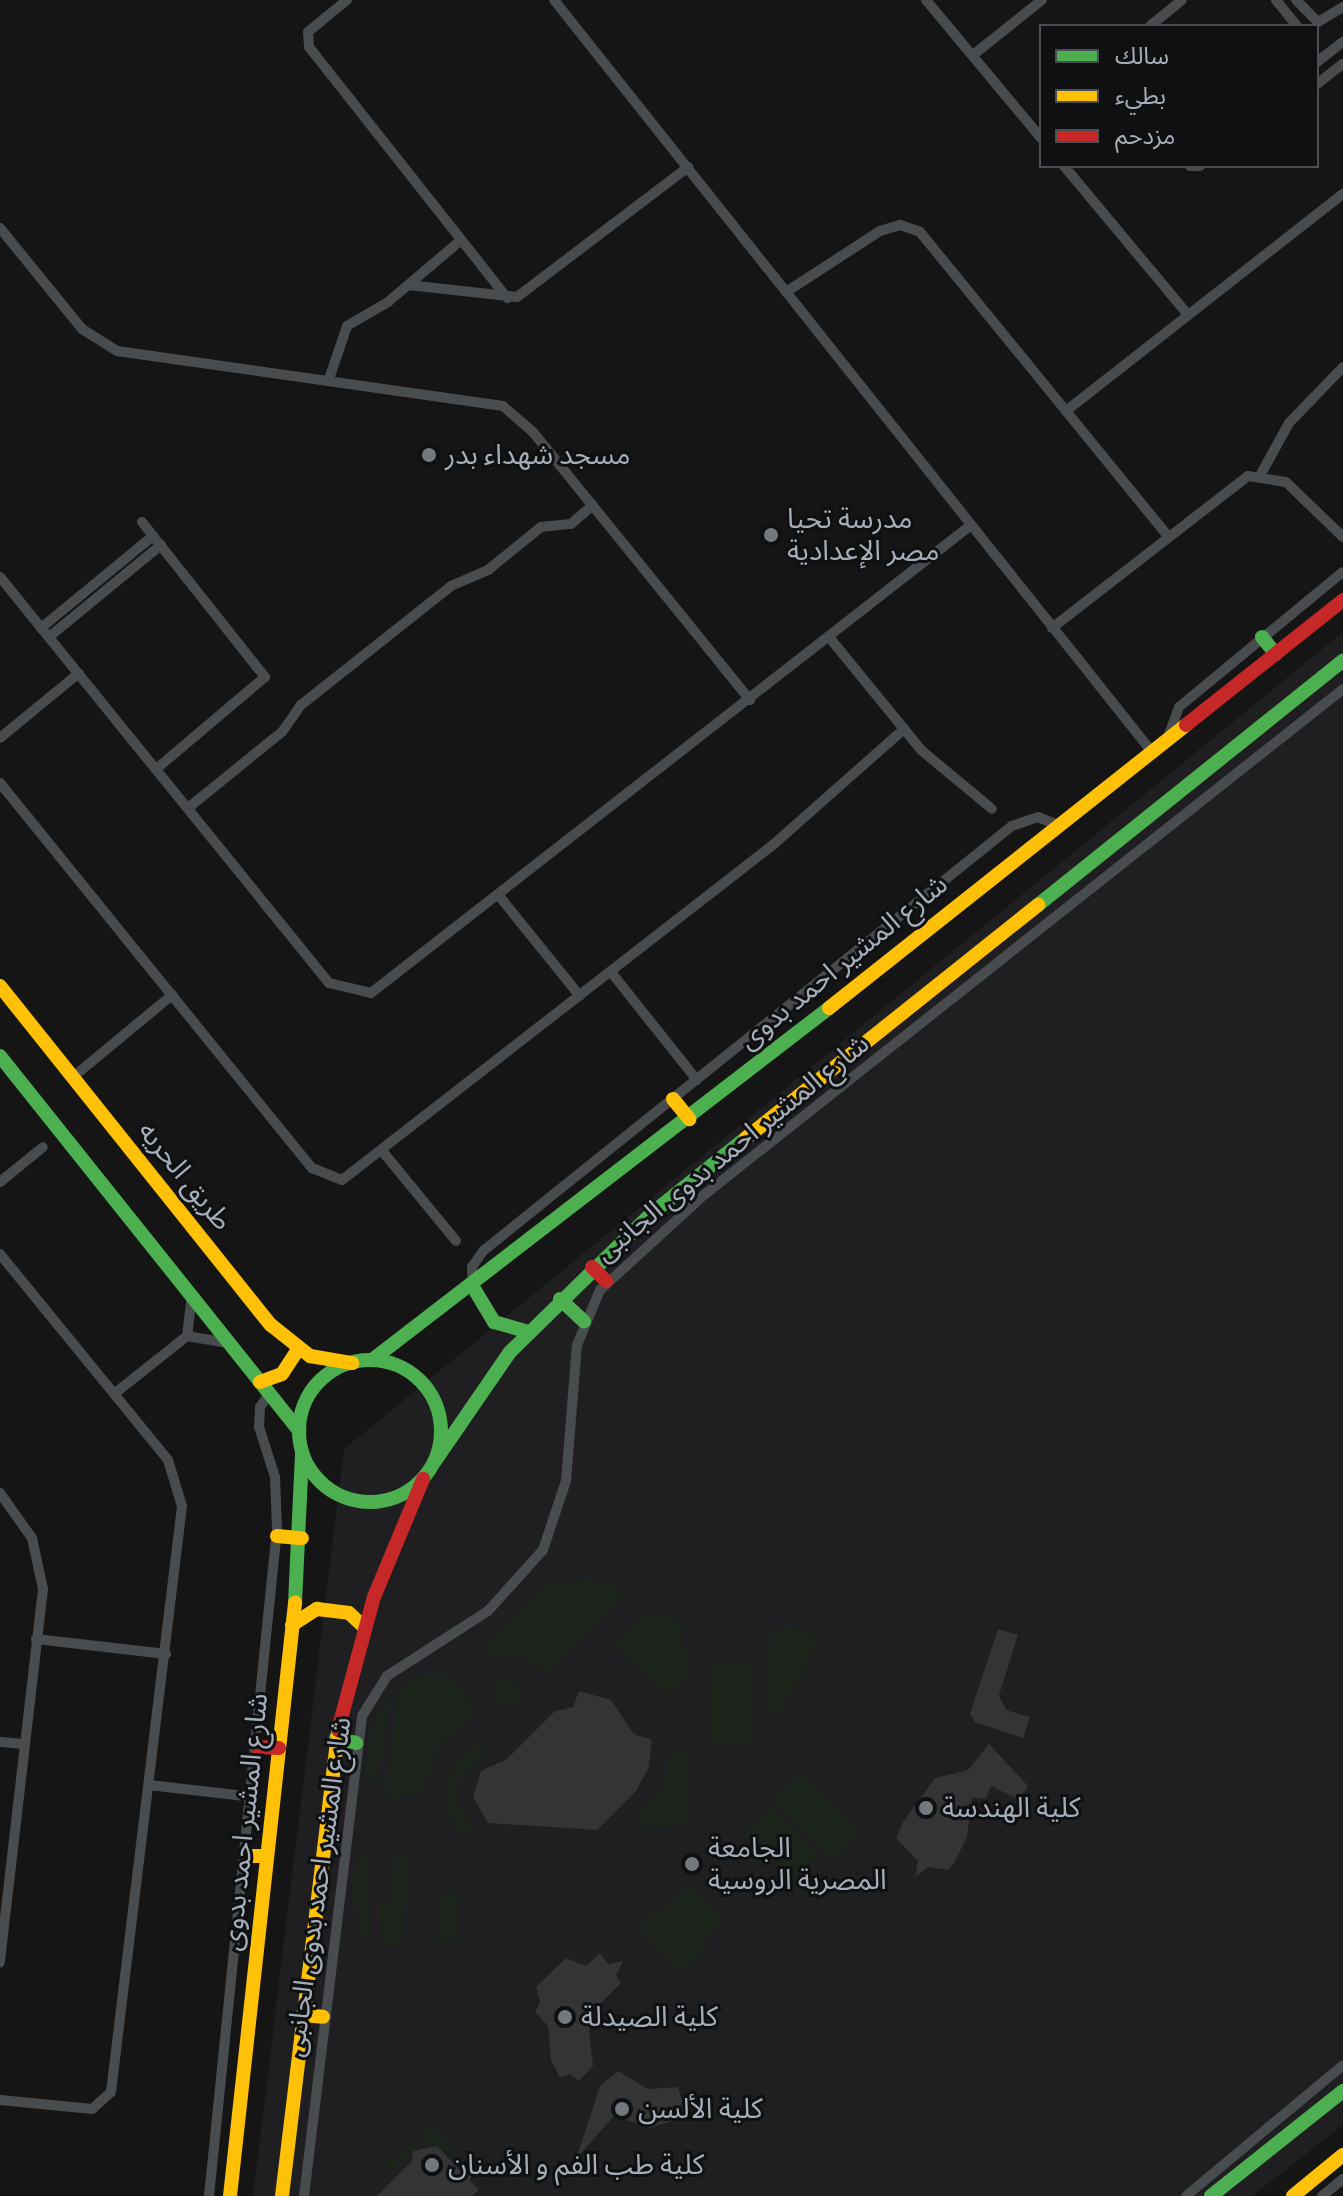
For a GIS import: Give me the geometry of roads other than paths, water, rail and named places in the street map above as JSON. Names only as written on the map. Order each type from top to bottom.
[{"type":"street","points":[[347,0],[308,32],[306,42],[507,298]]},
{"type":"street","points":[[554,0],[1152,752]]},
{"type":"street","points":[[926,0],[1039,136]]},
{"type":"street","points":[[973,55],[1042,0]]},
{"type":"street","points":[[1152,24],[1182,0]]},
{"type":"street","points":[[1276,0],[1295,24]]},
{"type":"street","points":[[1299,4],[1313,0]]},
{"type":"street","points":[[1299,4],[1318,22],[1343,7]]},
{"type":"street","points":[[1319,56],[1343,42]]},
{"type":"street","points":[[1319,56],[1339,67],[1319,82]]},
{"type":"street","points":[[408,285],[507,298],[522,294],[688,167]]},
{"type":"street","points":[[1066,168],[1188,315]]},
{"type":"street","points":[[1066,411],[1339,197],[1343,209]]},
{"type":"street","points":[[786,292],[880,231],[911,227],[928,239],[1168,536]]},
{"type":"street","points":[[0,228],[82,329],[108,347],[503,406],[533,432],[750,700]]},
{"type":"street","points":[[329,379],[347,326],[408,285],[461,240]]},
{"type":"street","points":[[1261,474],[1289,423],[1343,367]]},
{"type":"street","points":[[1052,628],[1236,482],[1261,474],[1286,482],[1343,537]]},
{"type":"street","points":[[188,808],[282,732],[301,705],[451,586],[488,570],[541,527],[571,524],[593,505]]},
{"type":"street","points":[[142,522],[265,677],[156,769]]},
{"type":"street","points":[[0,577],[329,983],[342,991],[385,988],[971,525]]},
{"type":"street","points":[[41,628],[153,536]]},
{"type":"street","points":[[49,637],[161,545]]},
{"type":"street","points":[[1167,740],[1179,707],[1343,572]]},
{"type":"street","name":"شارع المشير احمد بدوى","points":[[372,1360],[473,1287],[689,1119],[1343,600]]},
{"type":"street","points":[[829,637],[904,729],[992,809]]},
{"type":"street","points":[[1262,637],[1276,654]]},
{"type":"street","points":[[282,2196],[336,1738],[365,1628],[423,1479],[477,1393],[528,1332],[592,1267],[937,980],[1343,661]]},
{"type":"street","points":[[0,738],[79,673]]},
{"type":"street","name":"شارع المشير احمد بدوى الجانبى","points":[[304,2196],[356,1743],[366,1705],[387,1676],[488,1611],[543,1550],[566,1481],[575,1357],[584,1321],[606,1281],[704,1195],[1343,689]]},
{"type":"street","points":[[0,783],[321,1175],[353,1176],[774,844],[904,729]]},
{"type":"street","points":[[528,1332],[494,1322],[473,1287],[472,1267],[483,1251],[1012,826],[1038,817],[1058,825]]},
{"type":"street","points":[[500,897],[580,996]]},
{"type":"street","points":[[611,972],[697,1080]]},
{"type":"street","name":"طريق الحريه","points":[[0,986],[271,1325],[298,1349],[352,1363]]},
{"type":"street","points":[[73,1077],[172,995]]},
{"type":"street","points":[[0,1056],[299,1431]]},
{"type":"street","points":[[673,1099],[689,1119]]},
{"type":"street","points":[[0,1182],[43,1147]]},
{"type":"street","points":[[383,1152],[456,1241]]},
{"type":"street","points":[[0,1254],[168,1460],[178,1482],[181,1531],[111,2092],[92,2109],[0,2100]]},
{"type":"street","points":[[592,1267],[606,1281]]},
{"type":"street","points":[[114,1394],[187,1336],[191,1295]]},
{"type":"street","points":[[560,1299],[584,1321]]},
{"type":"street","points":[[187,1336],[230,1344]]},
{"type":"street","points":[[209,2196],[247,1856],[277,1536],[278,1495],[259,1427],[260,1407],[265,1388],[282,1374],[298,1349]]},
{"type":"street","points":[[423,1479],[396,1498],[355,1500],[319,1481],[302,1452],[299,1431],[317,1385],[352,1363],[372,1360],[405,1370],[431,1393],[441,1427],[435,1461]]},
{"type":"street","name":"شارع المشير احمد بدوى","points":[[230,2196],[302,1538],[302,1452]]},
{"type":"street","points":[[0,1493],[32,1538],[40,1563],[36,1639],[0,1963]]},
{"type":"street","points":[[277,1536],[302,1538]]},
{"type":"street","points":[[292,1625],[317,1609],[349,1613],[365,1628]]},
{"type":"street","points":[[36,1639],[166,1654]]},
{"type":"street","points":[[336,1738],[356,1743]]},
{"type":"street","points":[[0,1742],[24,1744]]},
{"type":"street","points":[[258,1747],[279,1748]]},
{"type":"street","points":[[149,1785],[253,1797]]},
{"type":"street","points":[[247,1856],[267,1856]]},
{"type":"street","points":[[302,2015],[323,2017]]},
{"type":"street","points":[[1186,2196],[1343,2065]]},
{"type":"street","points":[[1211,2196],[1343,2091]]},
{"type":"street","points":[[1293,2196],[1343,2155]]},
{"type":"street","points":[[1322,2196],[1343,2179]]},
{"type":"place","name":"مسجد شهداء بدر","points":[[429,455]]},
{"type":"place","name":"مدرسة تحيا مصر الإعدادية","points":[[771,535]]},
{"type":"place","name":"كلية الهندسة","points":[[926,1808]]},
{"type":"place","name":"الجامعة المصرية الروسية","points":[[692,1864]]},
{"type":"place","name":"كلية الصيدلة","points":[[565,2017]]},
{"type":"place","name":"كلية الألسن","points":[[622,2109]]},
{"type":"place","name":"كلية طب الفم و الأسنان","points":[[432,2165]]}]
